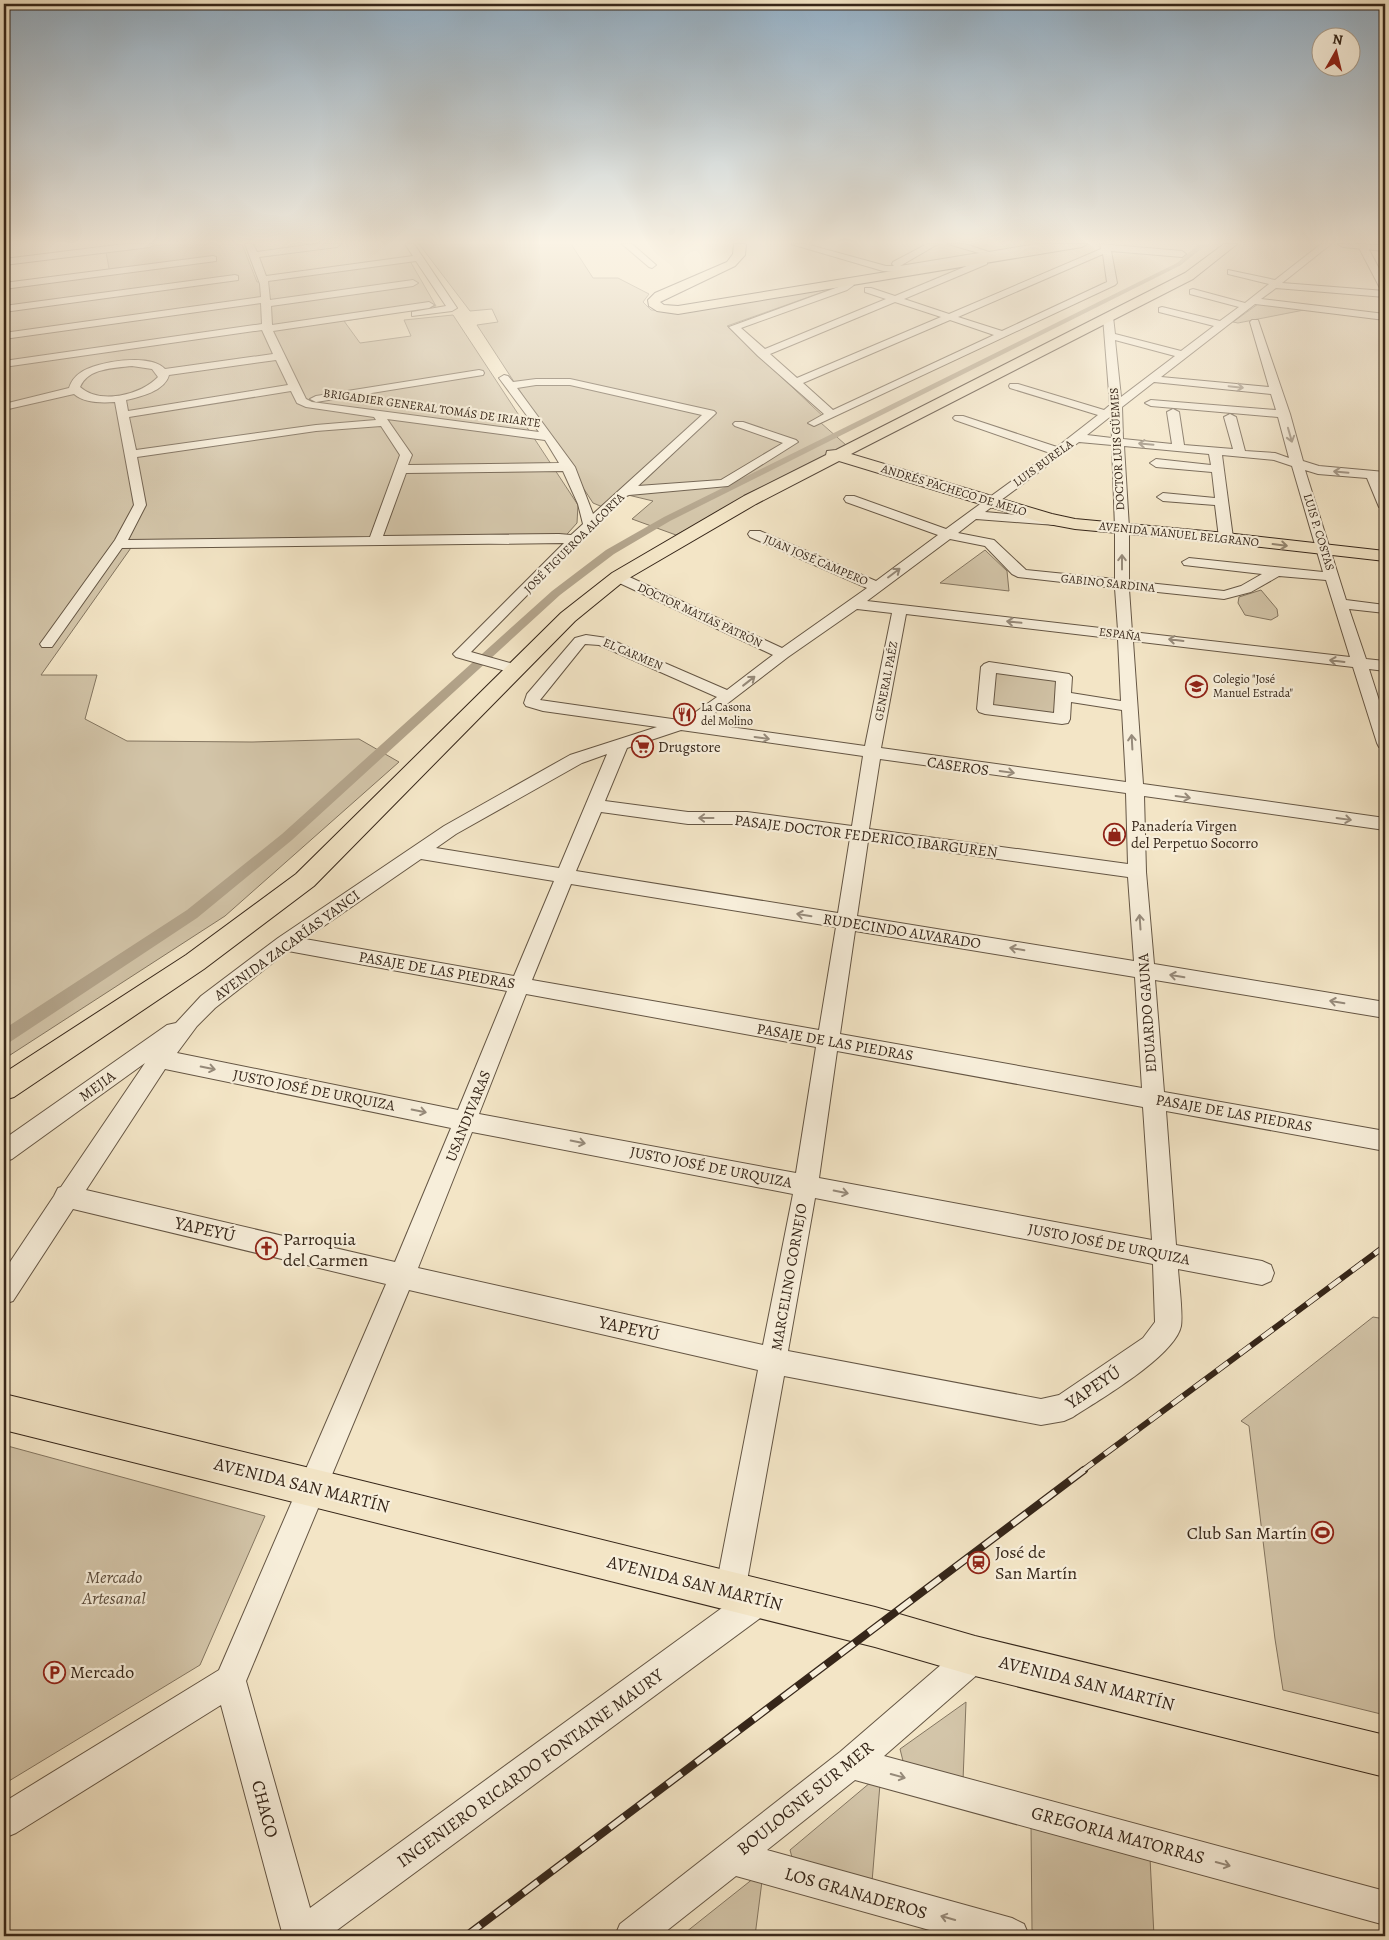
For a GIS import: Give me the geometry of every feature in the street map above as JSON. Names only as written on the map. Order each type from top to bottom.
[{"type":"main road","points":[[4,1080],[212,940],[308,867],[580,603],[616,574],[696,526],[1067,335]]},
{"type":"main road","points":[[4,1088],[145,995],[269,908],[305,880],[382,805],[514,668],[568,618],[618,577],[691,533],[835,454],[1073,335]]},
{"type":"main road","name":"ANDRÉS PACHECO DE MELO","points":[[835,454],[1075,524]]},
{"type":"main road","name":"AVENIDA MANUEL BELGRANO","points":[[1075,524],[1226,538],[1385,556]]},
{"type":"main road","name":"AVENIDA SAN MARTÍN","points":[[4,1412],[314,1487],[875,1627],[975,1656],[1385,1756]]},
{"type":"street","points":[[4,364],[46,335]]},
{"type":"street","points":[[112,335],[118,365]]},
{"type":"street","name":"BRIGADIER GENERAL TOMÁS DE IRIARTE","points":[[270,335],[301,401],[381,418],[548,438]]},
{"type":"street","points":[[742,335],[832,415]]},
{"type":"street","points":[[762,354],[810,335]]},
{"type":"street","points":[[795,383],[908,335]]},
{"type":"street","points":[[814,423],[1000,335]]},
{"type":"street","name":"LUIS BURELA","points":[[680,725],[696,720],[783,654],[854,604],[1077,438],[1183,355],[1223,335]]},
{"type":"street","name":"LUIS P. COSTAS","points":[[1248,335],[1276,391],[1284,414],[1323,550],[1385,743]]},
{"type":"street","points":[[1110,336],[1183,355]]},
{"type":"street","name":"DOCTOR LUIS GÜEMES","points":[[1110,336],[1111,410],[1117,442],[1122,528],[1122,585],[1135,790]]},
{"type":"street","points":[[164,373],[161,383],[140,394],[120,398],[90,398],[77,393],[75,390],[75,382],[81,377],[97,370],[118,365],[146,364],[156,367],[164,373],[280,356]]},
{"type":"street","points":[[301,401],[479,373]]},
{"type":"street","points":[[590,525],[586,504],[569,467],[502,375],[536,382],[570,382],[710,413],[626,490]]},
{"type":"street","points":[[1152,379],[1276,391]]},
{"type":"street","points":[[1014,386],[1111,410]]},
{"type":"street","points":[[123,415],[295,387]]},
{"type":"street","points":[[4,406],[75,390]]},
{"type":"street","points":[[47,644],[118,544],[140,505],[120,398]]},
{"type":"street","points":[[1150,404],[1284,414]]},
{"type":"street","points":[[1173,412],[1179,448]]},
{"type":"street","points":[[1230,417],[1240,453]]},
{"type":"street","points":[[130,454],[381,418],[406,455],[375,540]]},
{"type":"street","points":[[959,418],[1057,452]]},
{"type":"street","name":"JOSÉ FIGUEROA ALCORTA","points":[[514,668],[461,654],[626,490],[724,483],[792,442],[738,424]]},
{"type":"street","points":[[1077,438],[1275,457],[1318,470],[1385,476]]},
{"type":"street","points":[[1215,451],[1226,538]]},
{"type":"street","points":[[1156,463],[1218,469]]},
{"type":"street","points":[[400,469],[569,467]]},
{"type":"street","points":[[1372,474],[1385,507]]},
{"type":"street","points":[[1162,497],[1222,502]]},
{"type":"street","name":"GABINO SARDINA","points":[[850,499],[946,534],[988,543],[1017,571],[1023,574],[1224,595],[1238,594],[1249,590],[1277,571]]},
{"type":"street","name":"AVENIDA MANUEL BELGRANO","points":[[973,515],[1075,524]]},
{"type":"street","name":"JUAN JOSÉ CAMPERO","points":[[755,534],[877,586]]},
{"type":"street","points":[[118,544],[559,538],[576,540]]},
{"type":"street","points":[[1189,562],[1333,577]]},
{"type":"street","name":"DOCTOR MATÍAS PATRÓN","points":[[618,577],[783,654]]},
{"type":"street","name":"ESPAÑA","points":[[854,604],[1125,634],[1385,666]]},
{"type":"street","points":[[1341,604],[1385,609]]},
{"type":"street","name":"GENERAL PAÉZ","points":[[872,754],[900,609]]},
{"type":"street","name":"EL CARMEN","points":[[532,703],[533,697],[580,641],[586,639],[602,641],[728,696]]},
{"type":"street","points":[[989,667],[1064,677],[1063,696],[1062,719],[985,709],[989,667]]},
{"type":"street","points":[[1063,696],[1131,706]]},
{"type":"street","name":"CASEROS","points":[[532,703],[872,754],[1385,824]]},
{"type":"street","name":"AVENIDA ZACARÍAS YANCI","points":[[4,1292],[66,1196],[160,1059],[190,1020],[208,1002],[285,943],[450,830],[576,759],[680,725]]},
{"type":"street","name":"USANDIVARAS","points":[[230,1681],[402,1276],[520,984],[620,744]]},
{"type":"street","name":"MARCELINO CORNEJO","points":[[745,1595],[774,1361],[806,1185],[872,754]]},
{"type":"street","name":"EDUARDO GAUNA","points":[[1135,790],[1137,872],[1152,1098],[1165,1255],[1168,1326]]},
{"type":"street","name":"PASAJE DOCTOR FEDERICO IBARGUREN","points":[[596,805],[688,818],[747,818],[1137,872]]},
{"type":"street","name":"RUDECINDO ALVARADO","points":[[418,852],[1385,1010]]},
{"type":"street","name":"PASAJE DE LAS PIEDRAS","points":[[285,943],[1385,1140]]},
{"type":"street","name":"MEJIA","points":[[4,1152],[190,1020]]},
{"type":"street","name":"JUSTO JOSÉ DE URQUIZA","points":[[160,1059],[466,1120],[1262,1273]]},
{"type":"street","name":"YAPEYÚ","points":[[66,1196],[402,1276],[774,1361],[1041,1412],[1064,1408],[1152,1347],[1168,1326]]},
{"type":"street","name":"INGENIERO RICARDO FONTAINE MAURY","points":[[300,1936],[745,1595]]},
{"type":"street","name":"BOULOGNE SUR MER","points":[[632,1936],[851,1763],[975,1656]]},
{"type":"street","points":[[4,1821],[230,1681]]},
{"type":"street","name":"CHACO","points":[[230,1681],[300,1936]]},
{"type":"street","name":"GREGORIA MATORRAS","points":[[851,1763],[1385,1908]]},
{"type":"street","name":"LOS GRANADEROS","points":[[730,1857],[1012,1936]]},
{"type":"green space","points":[[4,335],[354,335],[360,343],[411,336],[410,335],[466,335],[578,505],[577,523],[560,542],[133,545],[41,675],[97,675],[85,719],[127,741],[252,742],[359,739],[399,762],[225,916],[4,1059]]},
{"type":"green space","points":[[483,335],[736,335],[826,419],[821,423],[846,445],[676,535],[632,519],[653,501],[628,495],[610,510],[593,503]]},
{"type":"green space","points":[[985,550],[1007,571],[1009,591],[940,583]]},
{"type":"green space","points":[[1261,590],[1277,609],[1278,616],[1271,620],[1245,615],[1238,603],[1239,597]]},
{"type":"green space","points":[[995,671],[1056,679],[1056,714],[993,706]]},
{"type":"green space","name":"Club San Martín","points":[[1373,1317],[1385,1319],[1385,1715],[1283,1690],[1249,1426],[1241,1421]]},
{"type":"green space","name":"Mercado Artesanal","points":[[4,1445],[265,1516],[200,1665],[4,1784]]},
{"type":"green space","points":[[966,1702],[963,1781],[904,1765],[900,1749]]},
{"type":"green space","points":[[871,1782],[880,1784],[872,1882],[793,1861],[790,1850]]},
{"type":"green space","points":[[1031,1825],[1150,1858],[1154,1936],[1055,1936],[1032,1930]]},
{"type":"green space","points":[[754,1878],[762,1881],[755,1936],[681,1936]]},
{"type":"waterway","points":[[4,1037],[192,914],[287,837],[556,593],[610,552],[667,519],[1039,335]]},
{"type":"railway","points":[[1082,1471],[1385,1246]]},
{"type":"railway","points":[[466,1936],[1084,1470]]},
{"type":"place","name":"Colegio \"José Manuel Estrada\"","points":[[1197,686]]},
{"type":"place","name":"La Casona del Molino","points":[[685,714]]},
{"type":"place","name":"Drugstore","points":[[642,747]]},
{"type":"place","name":"Panadería Virgen del Perpetuo Socorro","points":[[1115,835]]},
{"type":"place","name":"Parroquia del Carmen","points":[[267,1249]]},
{"type":"place","name":"Club San Martín","points":[[1323,1533]]},
{"type":"place","name":"José de San Martín","points":[[979,1562]]},
{"type":"place","name":"Mercado","points":[[54,1672]]}]
